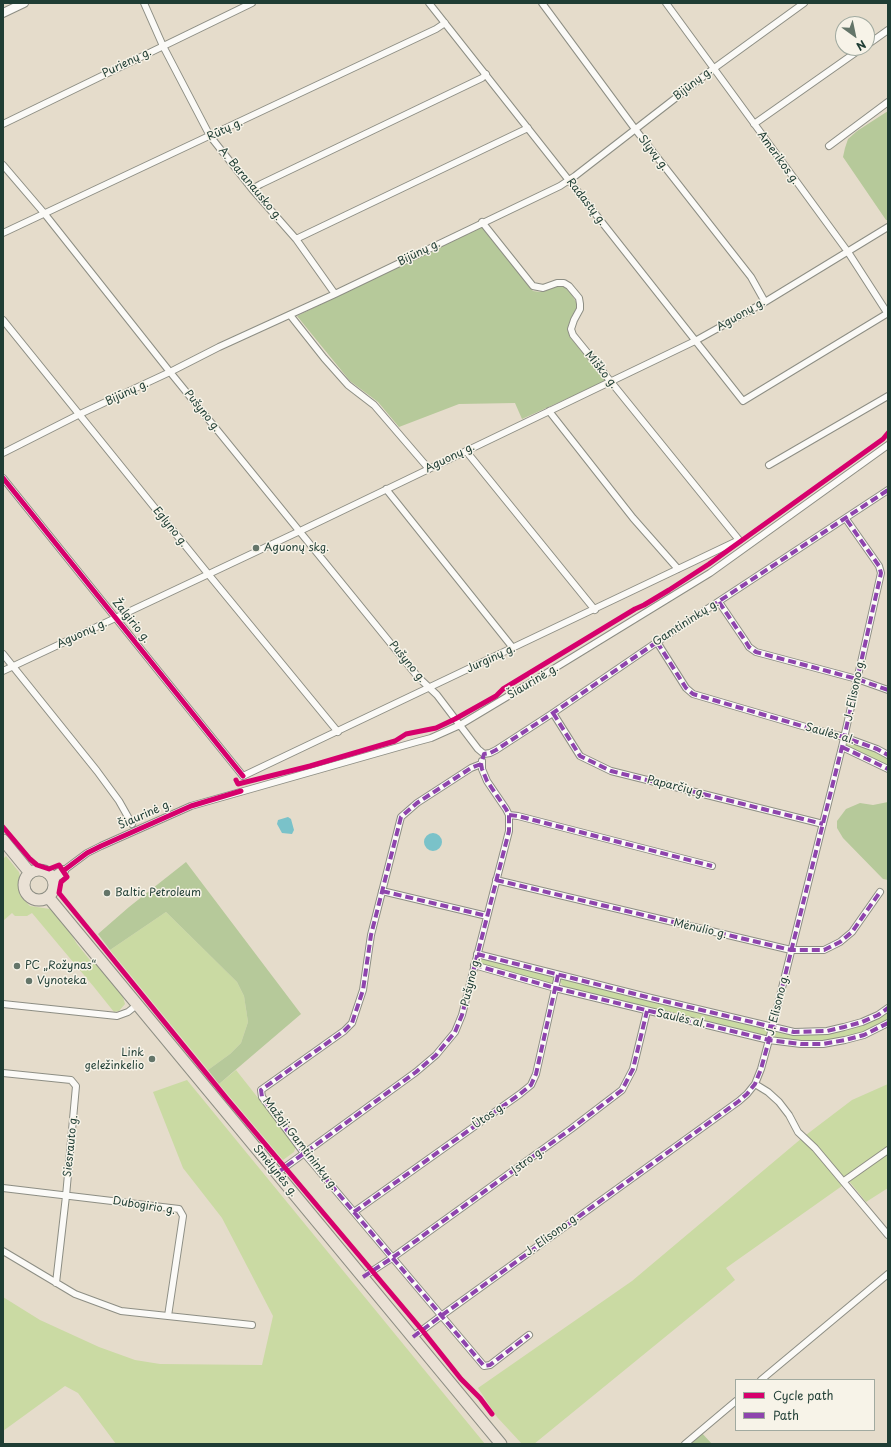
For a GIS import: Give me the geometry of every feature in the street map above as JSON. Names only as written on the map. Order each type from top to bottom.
[{"type":"highway","points":[[3,840],[30,873]]},
{"type":"highway","points":[[43,870],[53,878],[55,888],[49,898],[42,901],[35,900],[26,894],[24,883],[30,873],[43,870]]},
{"type":"highway","name":"Smėlynės g.","points":[[49,898],[501,1444]]},
{"type":"main road","name":"Šiaurinė g.","points":[[53,878],[63,871]]},
{"type":"street","name":"A. Baranausko g.","points":[[144,3],[163,46],[210,136],[252,189],[296,239],[335,294]]},
{"type":"street","name":"Purienų g.","points":[[3,124],[252,3]]},
{"type":"street","name":"Radastų g.","points":[[429,3],[743,401],[888,314]]},
{"type":"street","name":"Slyvų g.","points":[[542,3],[635,129],[751,277],[765,302]]},
{"type":"street","name":"Amerikos g.","points":[[666,3],[848,252],[888,314]]},
{"type":"street","name":"Bijūnų g.","points":[[3,453],[219,347],[335,294],[482,222],[548,192],[568,180],[713,69],[804,3]]},
{"type":"street","points":[[3,13],[19,4]]},
{"type":"street","name":"Rūtų g.","points":[[3,233],[436,29],[445,23]]},
{"type":"street","points":[[875,39],[888,30]]},
{"type":"street","points":[[754,124],[851,56]]},
{"type":"street","points":[[252,189],[482,78],[486,74]]},
{"type":"street","points":[[829,146],[888,102]]},
{"type":"street","points":[[296,239],[528,128]]},
{"type":"street","name":"Pušyno g.","points":[[3,164],[44,213],[170,372],[418,676],[437,695],[478,749],[484,754]]},
{"type":"street","name":"Miško g.","points":[[482,222],[533,286],[544,288],[564,283],[574,292],[580,304],[580,309],[571,329],[573,335],[739,540]]},
{"type":"street","name":"Aguonų g.","points":[[3,671],[209,575],[695,341],[765,302],[888,227]]},
{"type":"street","points":[[290,315],[324,358],[348,385],[374,405],[429,468]]},
{"type":"street","name":"Eglyno g.","points":[[3,320],[338,732]]},
{"type":"street","points":[[769,465],[888,396]]},
{"type":"street","points":[[549,411],[633,518],[678,569]]},
{"type":"street","name":"Šiaurinė g.","points":[[63,871],[101,846],[191,806],[431,738],[460,726],[710,573],[888,445]]},
{"type":"street","points":[[466,451],[595,610]]},
{"type":"street","name":"Žalgirio g.","points":[[3,478],[243,776]]},
{"type":"street","points":[[386,489],[513,648]]},
{"type":"street","name":"Gamtininkų g.","points":[[484,754],[496,750],[553,714],[657,642],[888,490]]},
{"type":"street","points":[[846,519],[879,566],[881,573],[888,574]]},
{"type":"street","name":"Jurginų g.","points":[[243,776],[595,610],[739,540]]},
{"type":"street","name":"J. Elisono g.","points":[[413,1337],[739,1101],[755,1084],[761,1070],[769,1040],[842,747],[881,573]]},
{"type":"street","points":[[719,602],[746,642],[756,652],[857,679],[888,690]]},
{"type":"street","name":"Saulės al.","points":[[657,642],[686,688],[692,694],[844,737],[877,749],[888,755]]},
{"type":"street","points":[[3,654],[97,771],[119,801],[132,824]]},
{"type":"street","name":"Paparčių g.","points":[[553,714],[580,756],[611,771],[823,824]]},
{"type":"street","name":"Saulės al.","points":[[842,747],[888,769]]},
{"type":"street","points":[[484,754],[481,764],[487,781],[509,815],[518,816],[712,866]]},
{"type":"street","name":"Mažoji Gamtininkų g.","points":[[481,764],[471,768],[417,802],[401,816],[371,935],[363,990],[352,1023],[344,1031],[261,1090],[262,1097],[304,1153],[440,1316],[484,1366],[490,1365],[530,1335]]},
{"type":"street","name":"Pušyno g.","points":[[277,1173],[416,1072],[444,1047],[455,1032],[462,1015],[496,880],[508,831],[509,815]]},
{"type":"street","name":"Mėnulio g.","points":[[496,880],[791,950],[824,950],[840,942],[852,932],[880,892]]},
{"type":"street","points":[[382,891],[487,916]]},
{"type":"street","name":"Saulės al.","points":[[477,954],[794,1032],[827,1031],[862,1022],[878,1015],[888,1008]]},
{"type":"street","name":"Saulės al.","points":[[474,965],[555,988],[769,1040],[801,1044],[823,1044],[864,1035],[888,1023]]},
{"type":"street","name":"Ūtos g.","points":[[354,1212],[526,1090],[536,1074],[558,975]]},
{"type":"street","points":[[3,1004],[117,1016],[128,1012],[138,1004]]},
{"type":"street","name":"Įstro g.","points":[[363,1276],[392,1258],[571,1129],[622,1090],[633,1069],[647,1011]]},
{"type":"street","name":"Siesrauto g.","points":[[3,1073],[71,1080],[76,1086],[56,1283]]},
{"type":"street","points":[[755,1084],[768,1092],[779,1102],[789,1115],[798,1132],[815,1148],[844,1181],[888,1235]]},
{"type":"street","points":[[844,1181],[888,1150]]},
{"type":"street","name":"Dubogirio g.","points":[[3,1188],[179,1209],[183,1216],[168,1316]]},
{"type":"street","points":[[3,1251],[75,1294],[121,1311],[252,1325]]},
{"type":"street","points":[[762,1379],[888,1274]]},
{"type":"street","points":[[685,1444],[735,1402]]},
{"type":"green space","points":[[888,111],[888,220],[886,220],[843,157],[848,139],[857,131]]},
{"type":"green space","points":[[481,226],[533,291],[540,292],[559,286],[565,287],[569,290],[578,305],[569,329],[569,336],[606,381],[522,419],[515,403],[459,404],[399,427],[378,402],[350,381],[297,316]]},
{"type":"green space","points":[[849,740],[888,757],[888,767],[845,746],[845,741]]},
{"type":"green space","points":[[888,802],[888,880],[883,879],[843,838],[837,828],[837,821],[846,809],[860,803],[873,805]]},
{"type":"green space","points":[[6,856],[19,872],[19,893],[22,898],[30,906],[50,909],[69,931],[90,960],[102,970],[123,997],[125,1004],[119,1011],[114,1012],[32,913],[27,916],[15,916],[12,913],[3,921],[3,859]]},
{"type":"green space","points":[[186,862],[301,1014],[219,1084],[208,1070],[230,1054],[241,1043],[248,1022],[244,996],[237,982],[166,912],[110,950],[98,934],[129,907]]},
{"type":"green space","points":[[166,912],[237,982],[244,996],[248,1022],[241,1043],[230,1054],[208,1070],[110,950]]},
{"type":"green space","points":[[484,958],[552,974],[555,978],[551,984],[481,965],[480,960]]},
{"type":"green space","points":[[563,978],[765,1028],[768,1033],[765,1036],[564,987],[560,982]]},
{"type":"green space","points":[[888,1010],[888,1022],[864,1033],[810,1042],[775,1038],[773,1034],[778,1031],[828,1033]]},
{"type":"green space","points":[[236,1070],[296,1146],[294,1152],[283,1160],[219,1084]]},
{"type":"green space","points":[[187,1080],[485,1444],[116,1444],[78,1393],[65,1386],[3,1431],[3,1297],[40,1320],[99,1347],[135,1360],[160,1364],[262,1365],[273,1316],[222,1218],[183,1168],[153,1092]]},
{"type":"green space","points":[[888,1084],[888,1188],[866,1202],[849,1181],[726,1268],[735,1280],[534,1444],[522,1444],[497,1417],[478,1388],[632,1281],[802,1138],[852,1100]]},
{"type":"green space","points":[[700,1431],[712,1444],[685,1444]]},
{"type":"water","points":[[288,817],[291,819],[294,830],[292,834],[282,833],[277,824],[278,820]]},
{"type":"water","points":[[433,833],[437,834],[441,838],[441,846],[437,850],[433,851],[429,850],[425,846],[424,842],[425,838],[429,834]]},
{"type":"marked path","points":[[277,1173],[416,1072],[436,1055],[455,1032],[462,1015],[509,831],[509,815],[487,781],[482,769],[481,764],[484,754],[496,750],[553,713],[657,642],[888,490]]},
{"type":"marked path","points":[[413,1337],[739,1101],[755,1084],[769,1040],[842,747],[881,573],[879,566],[846,519]]},
{"type":"marked path","points":[[719,602],[749,647],[756,652],[857,679],[888,690]]},
{"type":"marked path","points":[[657,642],[686,688],[693,694],[844,737],[877,749],[888,755]]},
{"type":"marked path","points":[[553,713],[580,756],[611,771],[823,824]]},
{"type":"marked path","points":[[842,747],[888,769]]},
{"type":"marked path","points":[[481,764],[471,768],[417,803],[401,817],[371,935],[363,990],[352,1023],[344,1031],[261,1090],[262,1097],[304,1153],[484,1366],[490,1365],[529,1335]]},
{"type":"marked path","points":[[509,815],[518,816],[712,866]]},
{"type":"marked path","points":[[496,880],[791,950],[824,950],[840,942],[852,932],[880,892]]},
{"type":"marked path","points":[[382,891],[487,916]]},
{"type":"marked path","points":[[477,954],[794,1032],[827,1031],[844,1027],[862,1022],[878,1015],[888,1008]]},
{"type":"marked path","points":[[474,965],[555,988],[769,1040],[801,1044],[823,1044],[864,1035],[888,1023]]},
{"type":"marked path","points":[[354,1212],[531,1085],[536,1074],[558,975]]},
{"type":"marked path","points":[[363,1277],[392,1258],[571,1129],[622,1090],[633,1069],[647,1011]]},
{"type":"cycle path","points":[[236,780],[238,784],[310,766],[395,741],[406,734],[436,728],[455,719],[496,696],[503,689],[669,590],[709,564],[883,439],[888,433]]},
{"type":"cycle path","points":[[3,478],[243,776]]},
{"type":"cycle path","points":[[63,871],[87,853],[101,846],[191,806],[241,791]]},
{"type":"cycle path","points":[[3,827],[30,859],[37,865],[49,869],[59,865],[67,877],[61,882],[59,893],[228,1100],[422,1330],[461,1379],[480,1398],[492,1414]]},
{"type":"place","name":"Aguonų skg.","points":[[256,548]]},
{"type":"place","name":"Baltic Petroleum","points":[[107,893]]},
{"type":"place","name":"PC „Rožynas“","points":[[17,966]]},
{"type":"place","name":"Vynoteka","points":[[29,981]]},
{"type":"place","name":"Link geležinkelio","points":[[152,1059]]}]
